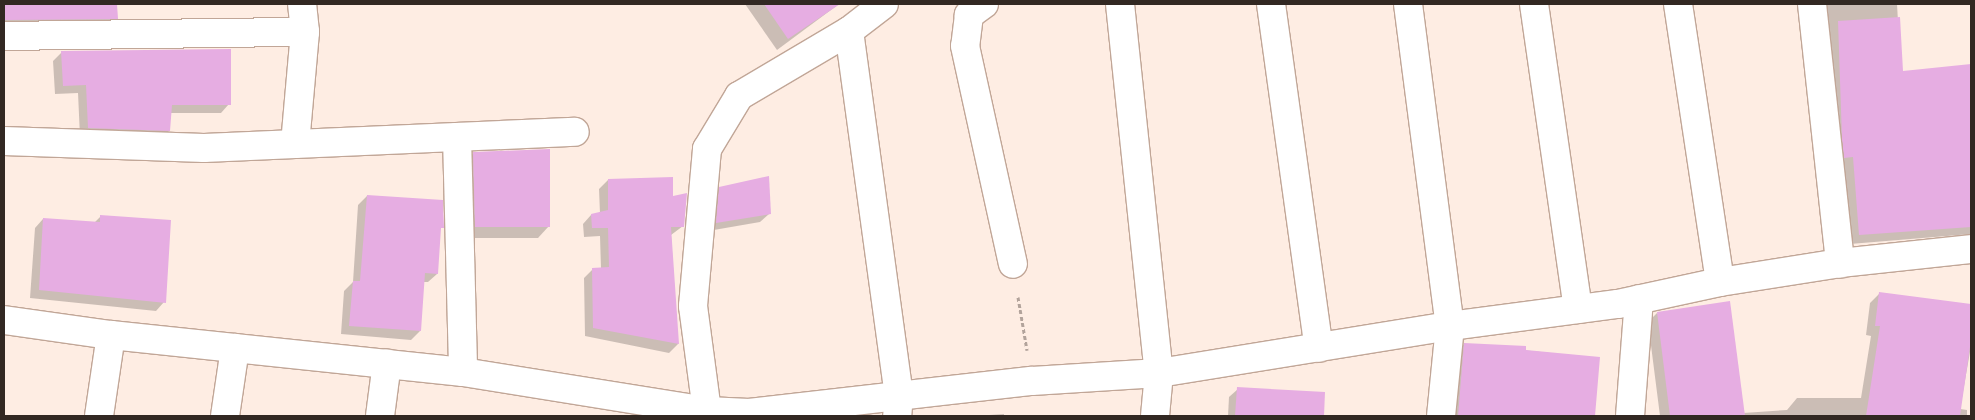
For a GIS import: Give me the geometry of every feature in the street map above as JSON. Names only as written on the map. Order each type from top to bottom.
[{"type":"street","points":[[295,144],[305,32],[302,4]]},
{"type":"street","points":[[707,411],[693,306],[707,149],[739,96],[849,31],[884,4]]},
{"type":"street","points":[[984,4],[969,15],[965,46],[1013,264]]},
{"type":"street","points":[[1120,4],[1159,373],[1155,416]]},
{"type":"street","points":[[1271,4],[1319,348]]},
{"type":"street","points":[[1408,4],[1450,326],[1440,416]]},
{"type":"street","points":[[1534,4],[1578,309]]},
{"type":"street","points":[[1678,4],[1720,282]]},
{"type":"street","points":[[1812,4],[1840,263]]},
{"type":"street","points":[[849,31],[898,406]]},
{"type":"street","points":[[4,36],[305,32]]},
{"type":"street","points":[[4,141],[204,148],[575,132]]},
{"type":"street","points":[[457,137],[463,372]]},
{"type":"street","points":[[4,320],[111,335],[387,362],[463,372],[647,408],[749,413],[898,406],[1032,381],[1159,373],[1450,326],[1578,309],[1720,282],[1840,263],[1971,249]]},
{"type":"street","points":[[1630,416],[1638,299]]},
{"type":"street","points":[[99,416],[111,335]]},
{"type":"street","points":[[224,416],[234,348]]},
{"type":"street","points":[[380,416],[387,362]]},
{"type":"path","points":[[1013,264],[1032,381]]},
{"type":"building","points":[[4,4],[117,4],[118,19],[4,20]]},
{"type":"building","points":[[764,4],[840,4],[788,39]]},
{"type":"building","points":[[1900,17],[1903,71],[1971,64],[1971,227],[1859,235],[1853,157],[1844,158],[1842,139],[1838,21]]},
{"type":"building","points":[[231,49],[231,105],[172,105],[170,131],[88,128],[86,85],[63,86],[61,51]]},
{"type":"building","points":[[550,149],[550,227],[475,227],[473,152]]},
{"type":"building","points":[[769,176],[771,214],[716,223],[719,187]]},
{"type":"building","points":[[673,177],[673,196],[687,193],[684,227],[671,227],[679,344],[593,328],[592,268],[609,267],[608,228],[592,228],[591,214],[608,210],[608,179]]},
{"type":"building","points":[[367,195],[443,200],[444,228],[441,228],[438,274],[425,273],[421,331],[349,326],[353,281],[360,281]]},
{"type":"building","points":[[100,215],[171,220],[166,303],[39,290],[43,218],[100,222]]},
{"type":"building","points":[[1879,292],[1971,304],[1971,340],[1960,416],[1866,416],[1880,326],[1875,326]]},
{"type":"building","points":[[1730,301],[1745,416],[1670,416],[1657,312]]},
{"type":"building","points":[[1464,343],[1526,346],[1526,350],[1600,357],[1595,416],[1458,416]]},
{"type":"building","points":[[1237,387],[1325,392],[1324,416],[1235,416]]}]
